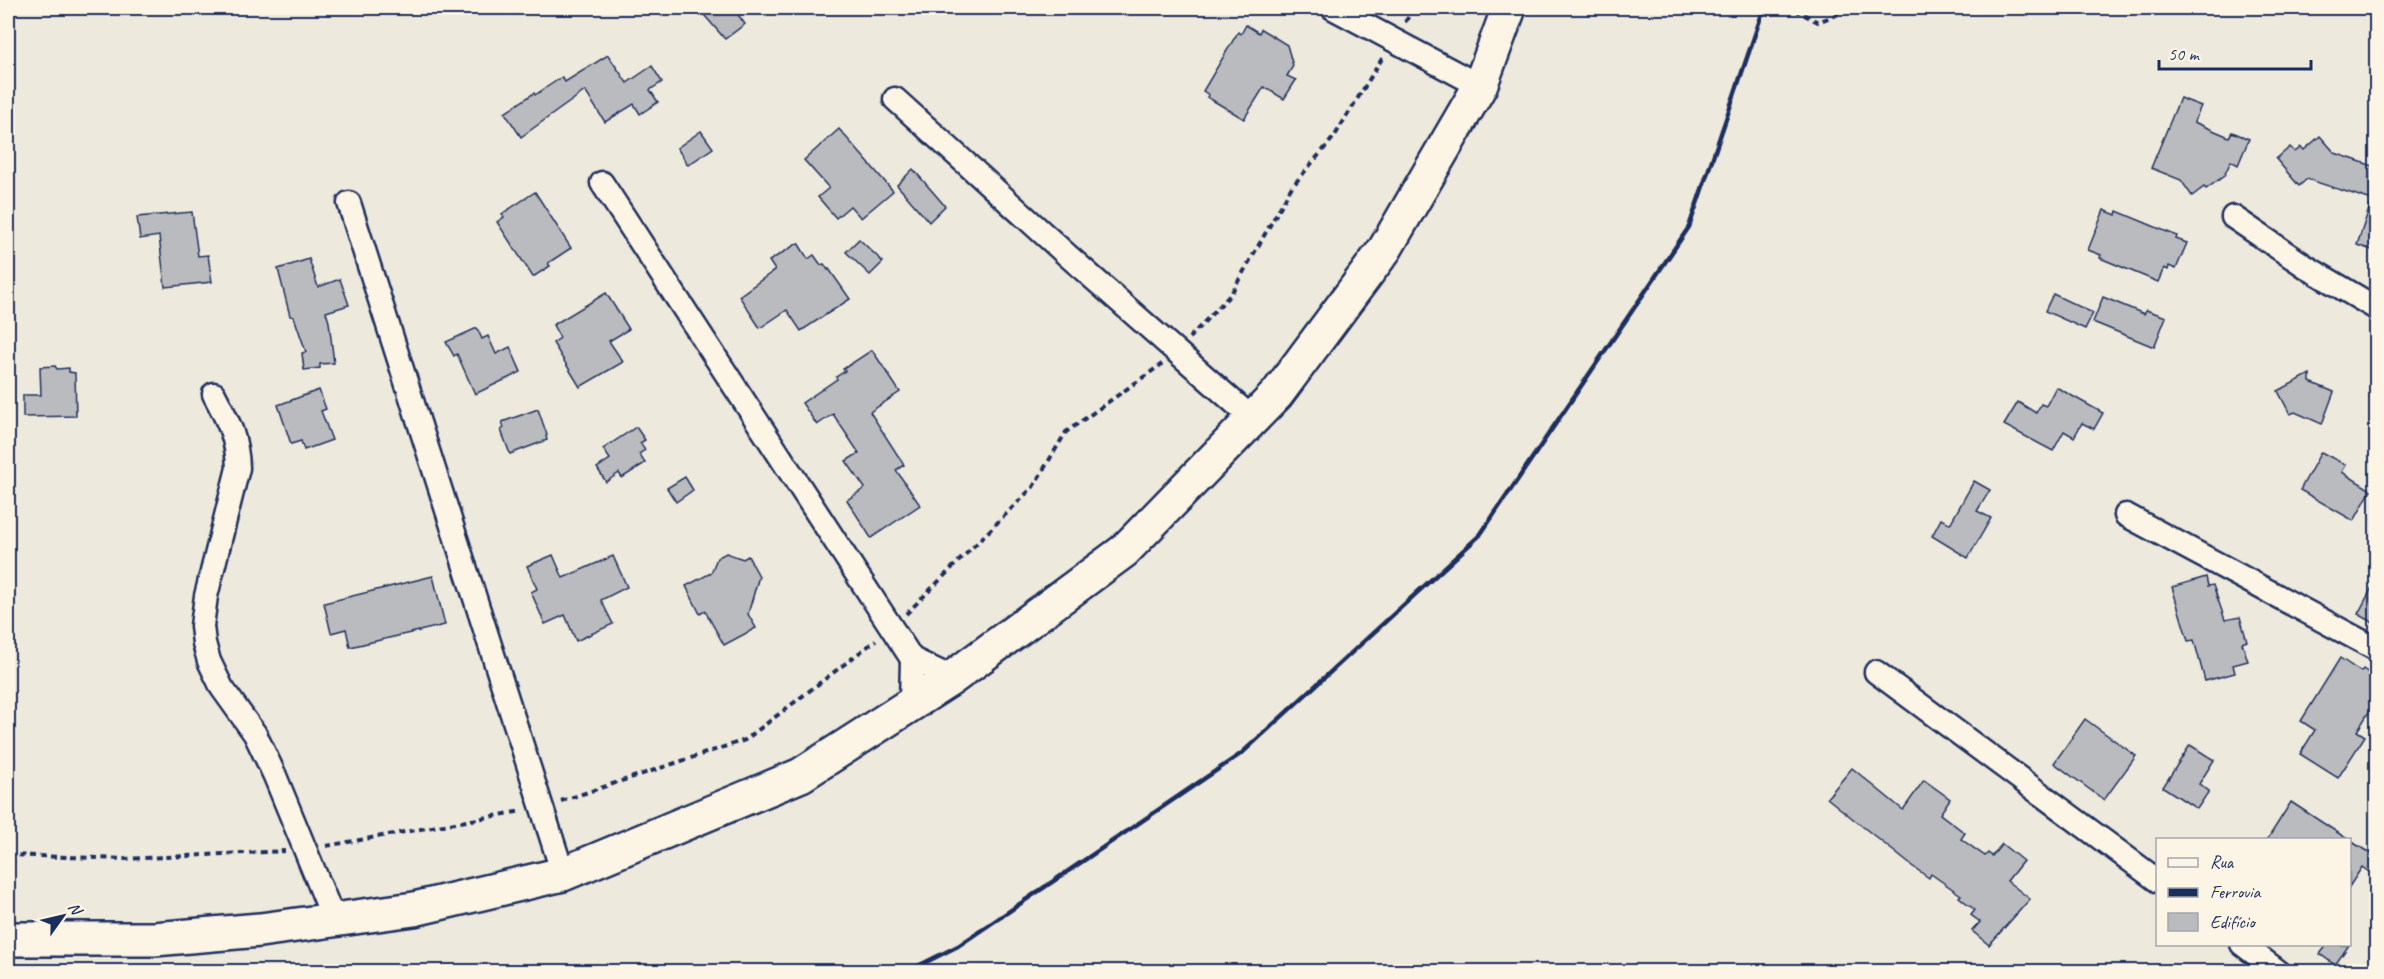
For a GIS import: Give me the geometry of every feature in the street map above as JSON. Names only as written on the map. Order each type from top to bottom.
[{"type":"street","points":[[1333,8],[1480,86]]},
{"type":"street","points":[[8,939],[154,939],[260,930],[414,909],[563,874],[801,775],[952,678],[1124,551],[1277,394],[1385,249],[1480,86],[1509,8]]},
{"type":"street","points":[[895,99],[1252,419]]},
{"type":"street","points":[[602,183],[912,659],[952,678]]},
{"type":"street","points":[[349,202],[563,874]]},
{"type":"street","points":[[2234,217],[2308,268],[2376,308]]},
{"type":"street","points":[[214,394],[232,428],[238,446],[238,468],[206,596],[202,626],[204,643],[209,661],[222,688],[255,734],[275,776],[334,920]]},
{"type":"street","points":[[2126,515],[2376,649]]},
{"type":"street","points":[[911,704],[912,659]]},
{"type":"street","points":[[1876,672],[2156,880]]},
{"type":"street","points":[[2243,946],[2279,972]]},
{"type":"path","points":[[8,855],[125,859],[304,850],[542,808],[746,740],[892,628],[1033,487],[1066,432],[1166,362],[1232,294],[1291,188],[1334,137],[1415,8]]},
{"type":"path","points":[[1796,8],[1799,12],[1818,21],[1854,8]]},
{"type":"building","points":[[698,8],[733,8],[745,24],[725,39]]},
{"type":"building","points":[[1246,25],[1259,33],[1261,29],[1287,45],[1293,66],[1287,76],[1296,80],[1284,99],[1264,87],[1244,119],[1207,97],[1209,95],[1203,91],[1238,32],[1241,34]]},
{"type":"building","points":[[608,55],[627,83],[652,66],[662,82],[650,90],[658,102],[640,114],[634,104],[605,122],[585,91],[521,137],[505,113],[562,77],[565,82]]},
{"type":"building","points":[[2180,98],[2201,106],[2194,122],[2229,137],[2232,132],[2249,139],[2238,165],[2231,161],[2224,176],[2192,196],[2181,180],[2151,168]]},
{"type":"building","points":[[839,129],[893,191],[861,218],[850,206],[836,218],[818,197],[829,188],[804,160]]},
{"type":"building","points":[[701,131],[713,148],[688,165],[677,148]]},
{"type":"building","points":[[2320,136],[2335,153],[2376,167],[2376,238],[2372,250],[2357,245],[2372,200],[2307,179],[2299,186],[2276,159],[2290,147],[2295,152],[2301,147],[2304,150]]},
{"type":"building","points":[[913,169],[945,206],[929,222],[897,185]]},
{"type":"building","points":[[535,192],[571,248],[548,263],[550,266],[533,277],[497,222],[504,217],[502,214]]},
{"type":"building","points":[[2104,210],[2116,215],[2117,211],[2177,236],[2176,239],[2187,243],[2176,269],[2169,266],[2168,270],[2164,268],[2158,282],[2100,258],[2101,255],[2088,250]]},
{"type":"building","points":[[192,212],[198,256],[208,255],[212,282],[165,287],[159,236],[140,239],[137,217]]},
{"type":"building","points":[[859,239],[883,262],[870,275],[846,252]]},
{"type":"building","points":[[798,243],[808,259],[814,255],[821,265],[824,264],[829,269],[850,299],[801,331],[787,310],[760,328],[739,296],[775,270],[769,261]]},
{"type":"building","points":[[309,259],[318,287],[340,279],[349,305],[326,312],[334,363],[320,364],[320,368],[304,370],[302,353],[306,352],[294,317],[290,316],[278,269]]},
{"type":"building","points":[[606,293],[629,329],[609,341],[623,362],[580,387],[553,343],[560,338],[553,325]]},
{"type":"building","points":[[2053,294],[2093,313],[2085,329],[2045,311]]},
{"type":"building","points":[[2103,297],[2144,314],[2146,310],[2166,317],[2154,347],[2093,322]]},
{"type":"building","points":[[477,328],[482,339],[488,336],[496,354],[510,347],[521,372],[475,394],[457,354],[454,356],[446,342]]},
{"type":"building","points":[[872,350],[900,392],[870,412],[904,465],[896,470],[920,505],[871,538],[847,500],[865,488],[846,461],[859,453],[833,414],[817,425],[802,403],[837,379],[836,377],[845,371],[843,369]]},
{"type":"building","points":[[55,366],[57,369],[69,368],[69,372],[75,373],[76,416],[23,417],[23,395],[41,395],[40,367]]},
{"type":"building","points":[[2310,374],[2310,382],[2334,392],[2322,424],[2295,412],[2290,414],[2278,391]]},
{"type":"building","points":[[2056,387],[2103,413],[2094,429],[2082,423],[2074,437],[2064,431],[2053,451],[2004,425],[2018,402],[2036,413],[2041,404],[2046,406]]},
{"type":"building","points":[[319,390],[326,409],[321,411],[332,440],[304,450],[301,441],[291,444],[278,405]]},
{"type":"building","points":[[538,409],[547,440],[510,454],[501,430],[504,428],[502,422]]},
{"type":"building","points":[[636,427],[645,440],[640,443],[645,450],[639,454],[645,463],[622,478],[619,473],[606,482],[597,468],[610,459],[603,449]]},
{"type":"building","points":[[2321,452],[2346,465],[2342,472],[2371,490],[2354,521],[2300,490]]},
{"type":"building","points":[[685,477],[693,490],[676,502],[667,488]]},
{"type":"building","points":[[1974,481],[1990,490],[1977,511],[1991,518],[1968,558],[1932,536],[1941,519],[1950,524]]},
{"type":"building","points":[[726,553],[743,559],[748,556],[759,576],[748,614],[756,628],[724,645],[705,611],[700,614],[686,586],[711,573],[717,558]]},
{"type":"building","points":[[553,555],[563,578],[613,556],[627,587],[601,600],[613,624],[576,641],[565,615],[545,624],[531,592],[537,589],[527,566]]},
{"type":"building","points":[[433,576],[445,625],[350,647],[346,629],[331,633],[324,603]]},
{"type":"building","points":[[2206,577],[2208,586],[2213,585],[2225,620],[2240,617],[2247,641],[2242,643],[2248,661],[2233,665],[2235,673],[2205,681],[2194,640],[2188,641],[2172,587]]},
{"type":"building","points":[[2376,580],[2376,624],[2358,614]]},
{"type":"building","points":[[2340,658],[2361,672],[2363,669],[2376,678],[2376,701],[2357,731],[2365,736],[2338,778],[2300,754],[2315,730],[2301,721]]},
{"type":"building","points":[[2085,719],[2136,756],[2104,800],[2054,763]]},
{"type":"building","points":[[2190,745],[2214,760],[2199,784],[2209,791],[2197,809],[2163,787]]},
{"type":"building","points":[[1852,768],[1903,810],[1924,780],[1950,799],[1940,814],[1965,833],[1961,839],[1985,856],[1988,853],[1992,856],[2002,844],[2023,861],[2007,881],[2030,899],[1989,945],[1972,931],[1980,922],[1971,915],[1975,910],[1959,897],[1961,895],[1931,874],[1929,878],[1912,866],[1827,798]]},
{"type":"building","points":[[2291,802],[2346,838],[2268,838]]},
{"type":"building","points":[[2351,841],[2376,857],[2376,877],[2362,867],[2351,884]]},
{"type":"building","points":[[2326,946],[2348,946],[2335,965],[2320,954]]},
{"type":"railway","points":[[906,972],[958,946],[1242,753],[1480,535],[1689,227],[1764,8]]}]
